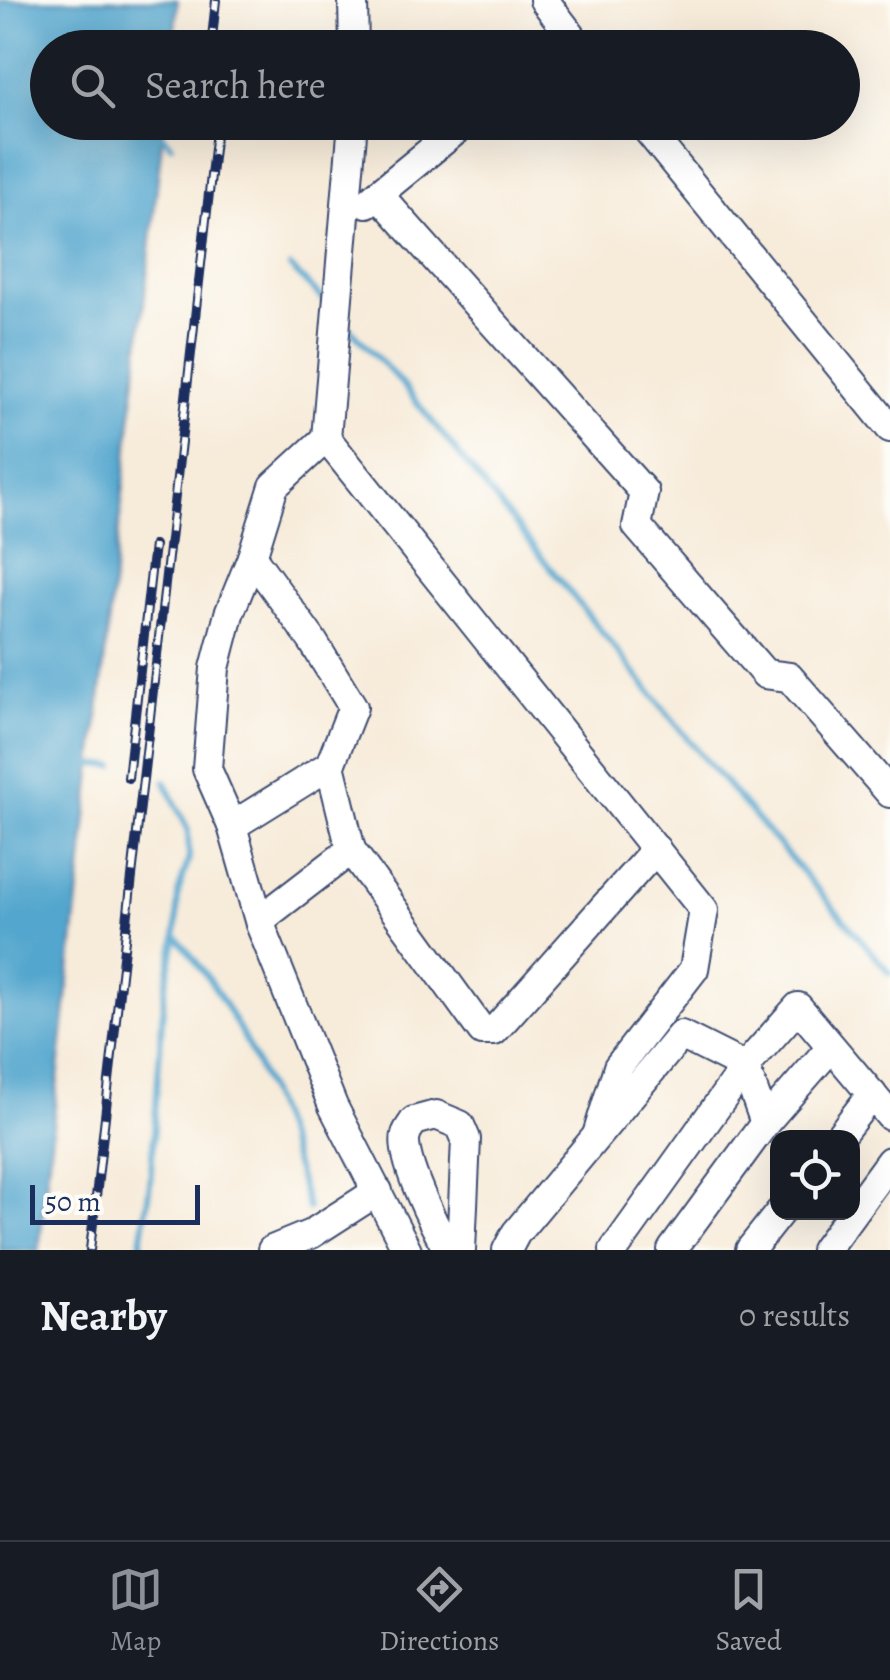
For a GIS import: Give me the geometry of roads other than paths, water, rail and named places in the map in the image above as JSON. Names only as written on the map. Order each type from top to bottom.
[{"type":"lane","points":[[352,0],[353,30]]},
{"type":"lane","points":[[544,0],[562,30]]},
{"type":"lane","points":[[352,140],[326,438],[274,486],[229,614],[215,668],[207,769],[232,826],[260,924],[333,1106],[407,1250]]},
{"type":"lane","points":[[345,221],[444,140]]},
{"type":"lane","points":[[656,140],[890,428]]},
{"type":"lane","points":[[378,194],[644,492],[637,526],[766,674],[789,678],[885,777]]},
{"type":"lane","points":[[326,438],[704,910],[694,969],[618,1067],[598,1132]]},
{"type":"lane","points":[[232,826],[330,765],[354,707],[252,557]]},
{"type":"lane","points":[[330,765],[351,850],[482,1031],[494,1031],[656,848]]},
{"type":"lane","points":[[260,924],[351,850]]},
{"type":"lane","points":[[614,1250],[745,1067],[798,1007],[890,1116]]},
{"type":"lane","points":[[507,1250],[516,1233],[681,1035],[745,1067],[764,1123]]},
{"type":"lane","points":[[672,1250],[764,1123],[832,1046]]},
{"type":"lane","points":[[844,1130],[872,1094]]},
{"type":"lane","points":[[448,1250],[428,1212],[405,1150],[405,1136],[414,1121],[436,1115],[460,1125],[466,1140],[461,1250]]},
{"type":"lane","points":[[826,1250],[890,1161]]},
{"type":"lane","points":[[272,1250],[311,1234],[378,1191]]},
{"type":"lane","points":[[750,1250],[774,1220]]},
{"type":"water","points":[[0,0],[178,0],[175,30],[30,30],[30,140],[162,140],[39,1250],[0,1250]]},
{"type":"waterway","points":[[167,140],[171,145]]},
{"type":"waterway","points":[[290,267],[330,306]]},
{"type":"waterway","points":[[345,323],[402,384],[701,755],[890,973]]},
{"type":"waterway","points":[[91,764],[114,766]]},
{"type":"waterway","points":[[140,1250],[150,1184],[164,994],[176,936],[178,893],[189,858],[188,830],[165,781]]},
{"type":"waterway","points":[[176,936],[221,999],[257,1065],[285,1135],[308,1209]]},
{"type":"railway","points":[[213,30],[216,0]]},
{"type":"railway","points":[[90,1250],[215,140]]},
{"type":"railway","points":[[128,778],[154,545]]}]
